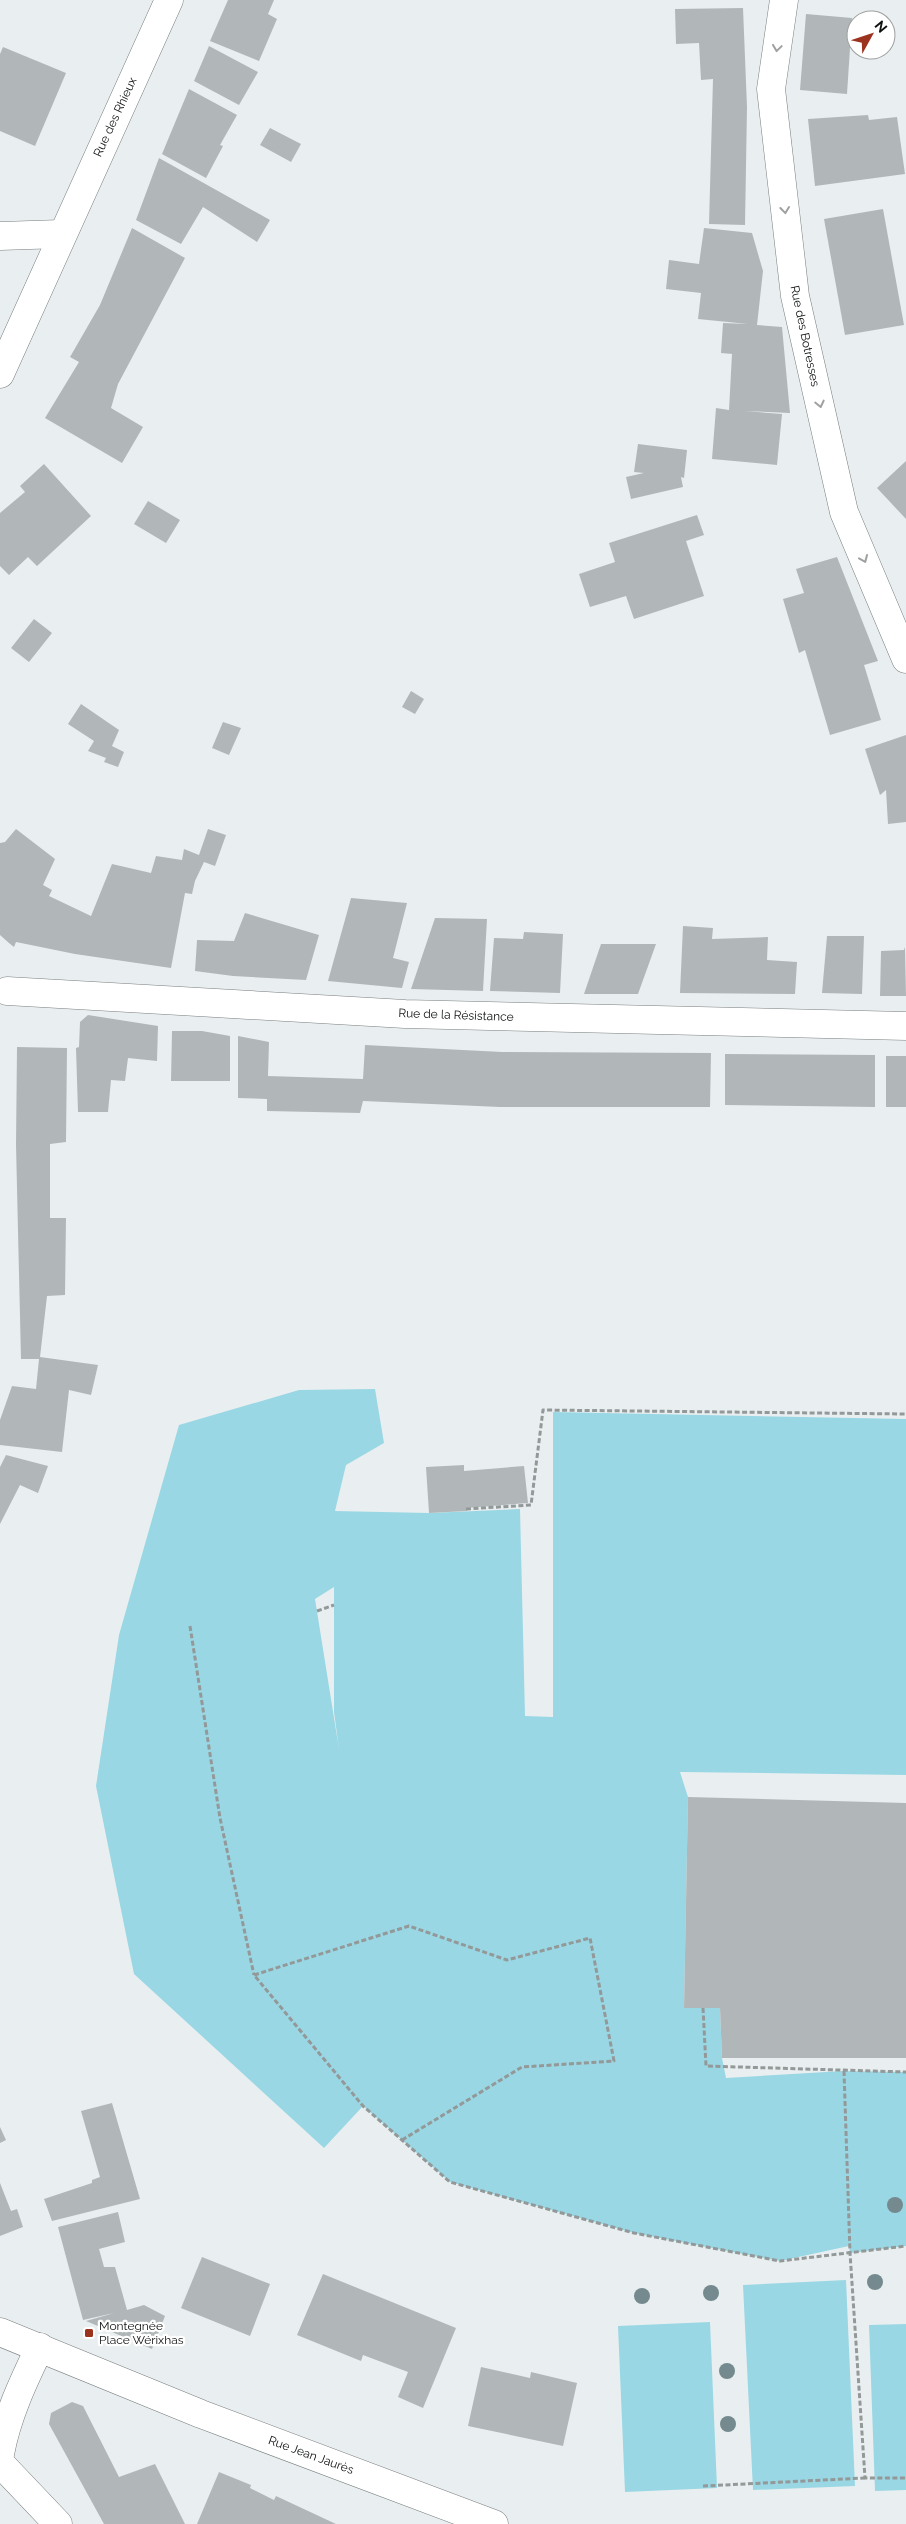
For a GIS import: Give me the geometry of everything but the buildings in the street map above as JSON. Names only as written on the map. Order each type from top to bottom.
[{"type":"street","name":"Rue des Rhieux","points":[[0,374],[61,234],[169,0]]},
{"type":"street","name":"Rue des Botresses","points":[[784,0],[771,89],[795,296],[844,512],[906,659]]},
{"type":"street","points":[[0,236],[61,234]]},
{"type":"street","name":"Rue de la Résistance","points":[[2,997],[405,1014],[906,1026]]},
{"type":"street","name":"Rue Jean Jaurès","points":[[0,2332],[200,2414],[494,2524]]},
{"type":"street","points":[[0,2454],[4,2431],[21,2387],[40,2347]]},
{"type":"street","points":[[0,2463],[58,2524]]},
{"type":"path","points":[[466,1509],[531,1505],[543,1410],[906,1414]]},
{"type":"path","points":[[317,1611],[334,1605]]},
{"type":"path","points":[[190,1626],[220,1818],[254,1975],[363,2106],[450,2182],[634,2233],[780,2262],[906,2246]]},
{"type":"path","points":[[254,1975],[409,1926],[508,1960],[590,1938],[614,2060],[522,2066],[402,2140]]},
{"type":"path","points":[[703,2008],[706,2066],[906,2072]]},
{"type":"path","points":[[844,2071],[850,2253],[864,2478]]},
{"type":"path","points":[[703,2486],[864,2478],[906,2478]]},
{"type":"shaded area","points":[[375,1389],[384,1443],[346,1465],[335,1511],[429,1513],[520,1509],[525,1716],[553,1717],[553,1412],[906,1419],[906,1775],[680,1772],[688,1797],[684,2008],[720,2008],[722,2058],[726,2078],[843,2071],[906,2072],[906,2246],[850,2253],[849,2246],[780,2261],[634,2233],[450,2182],[363,2106],[324,2148],[134,1974],[96,1786],[119,1635],[179,1425],[299,1390]],"holes":[[[334,1587],[334,1712],[339,1749],[315,1599]]]},
{"type":"shaded area","points":[[846,2280],[855,2486],[753,2490],[743,2285]]},
{"type":"shaded area","points":[[710,2322],[717,2488],[625,2492],[618,2326]]},
{"type":"shaded area","points":[[906,2324],[906,2490],[875,2491],[869,2325]]},
{"type":"place","name":"Montegnée Place Wérixhas","points":[[89,2333]]}]
